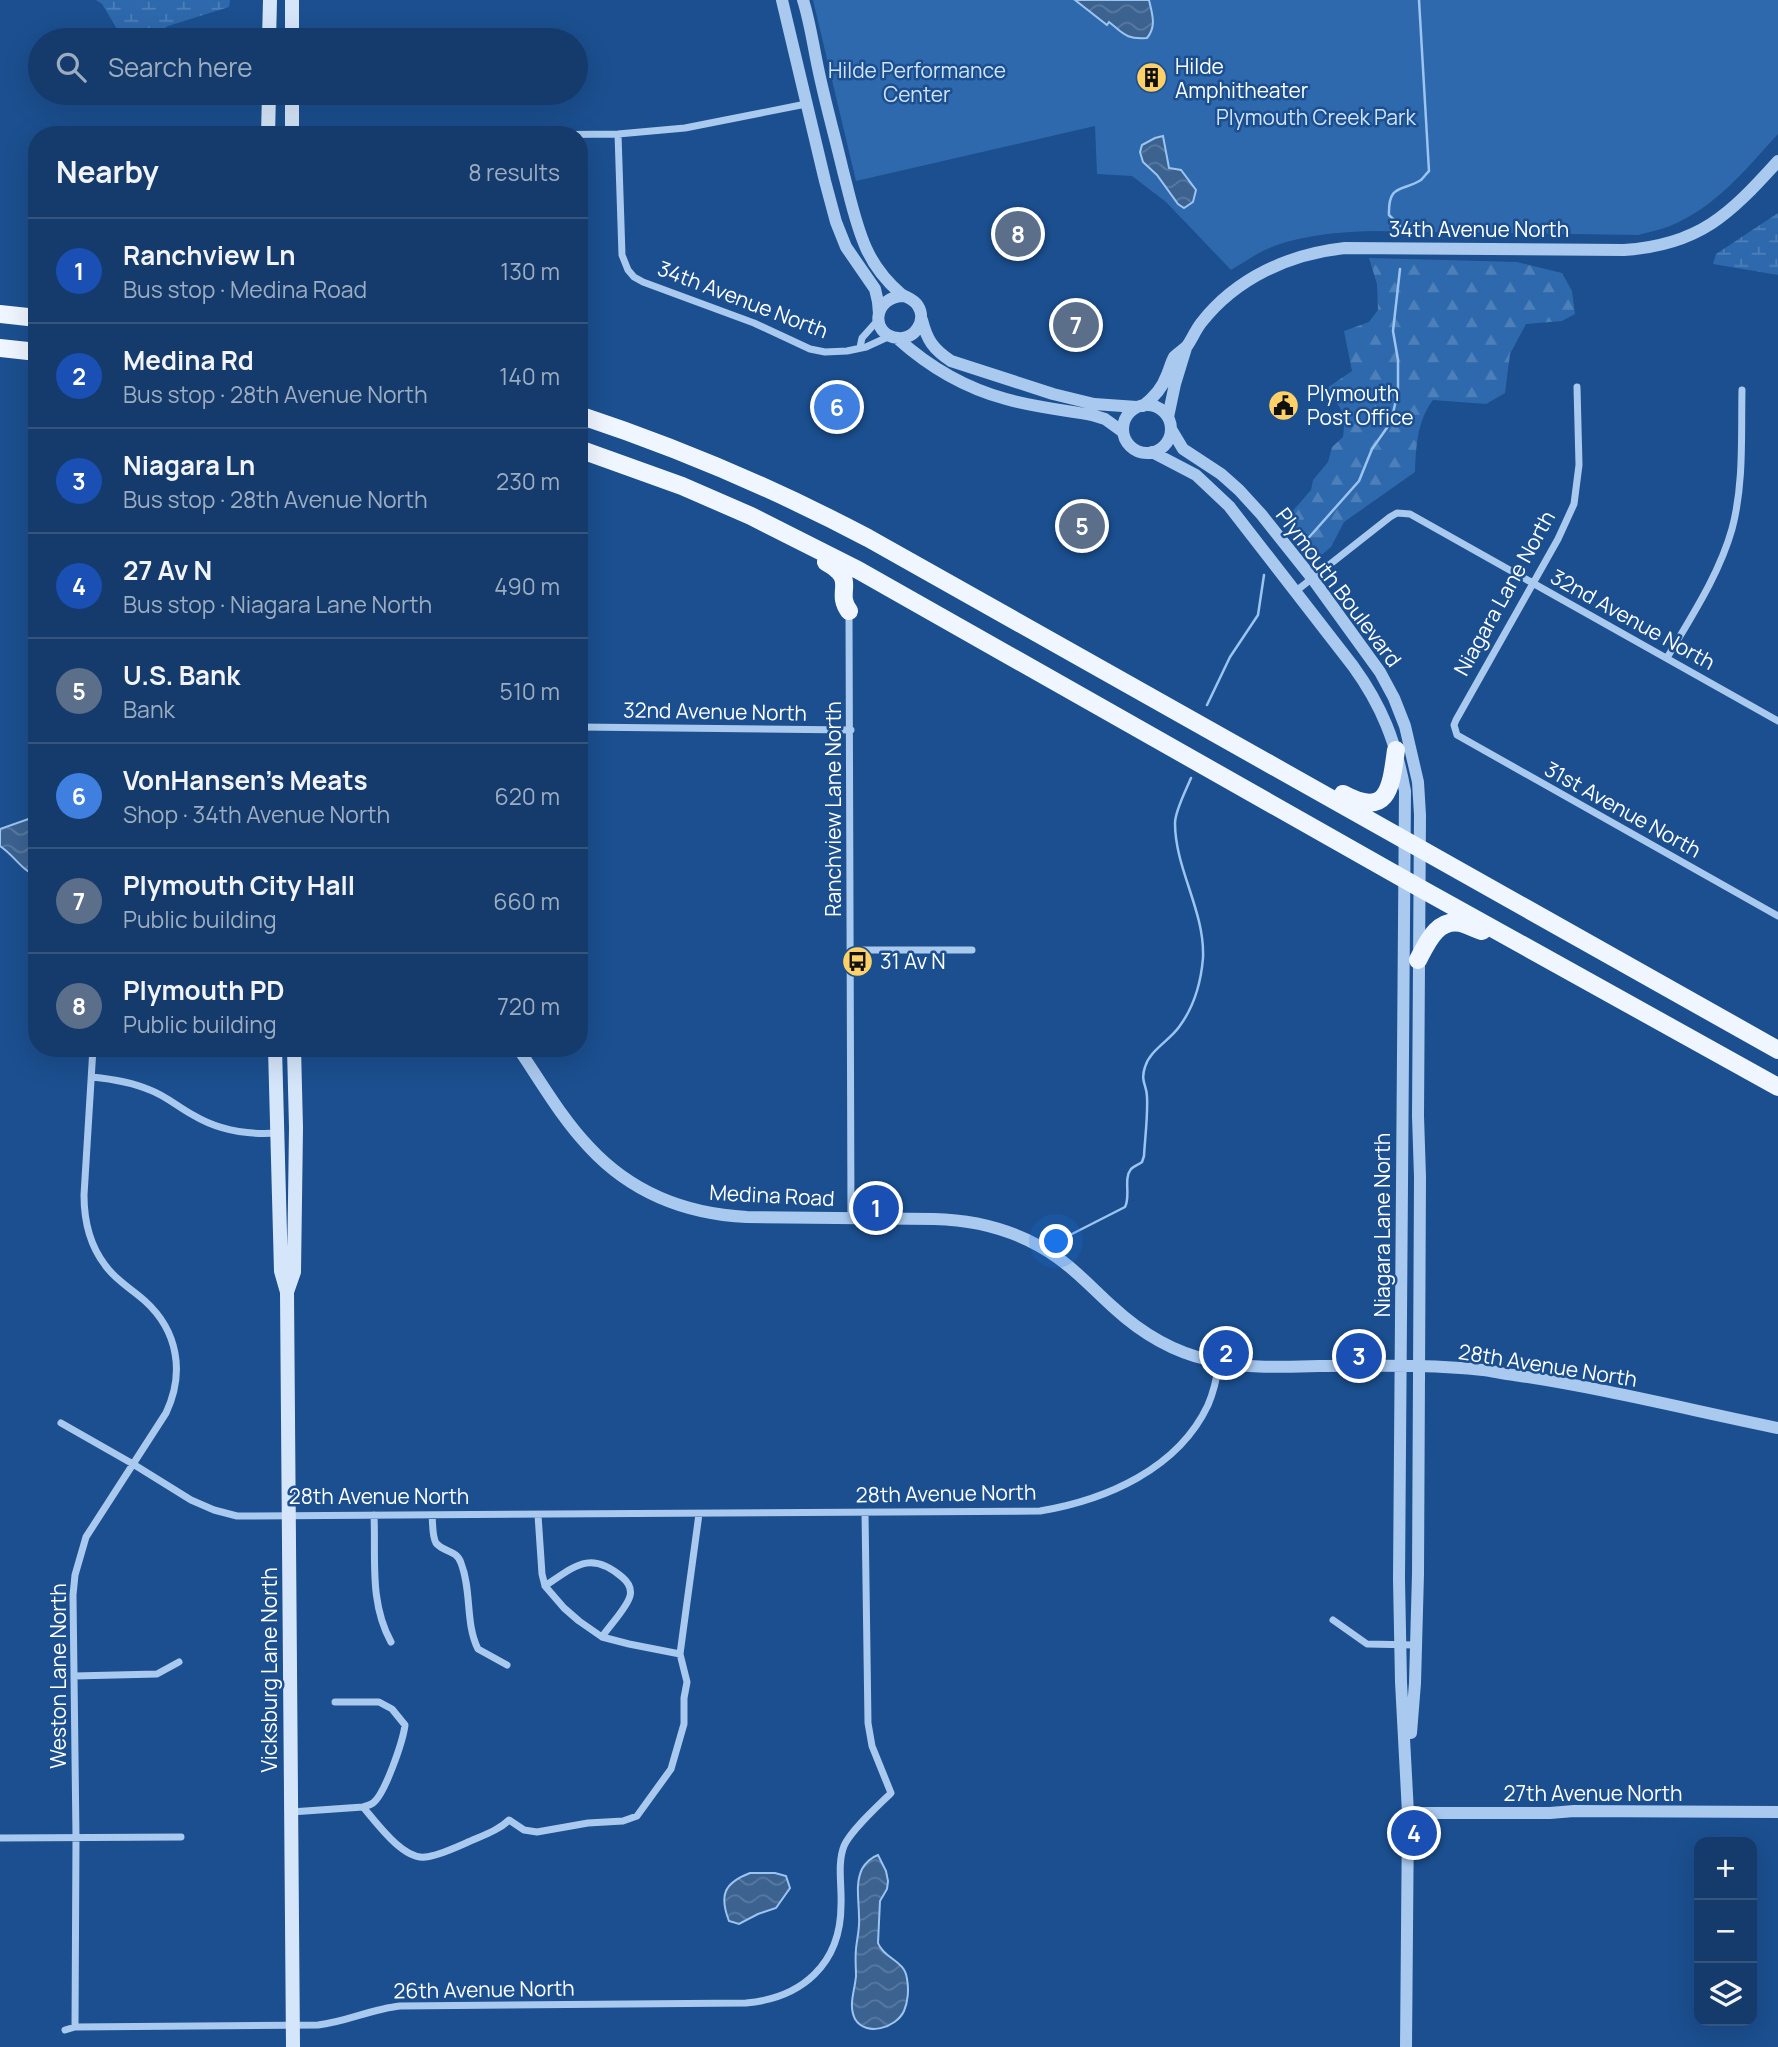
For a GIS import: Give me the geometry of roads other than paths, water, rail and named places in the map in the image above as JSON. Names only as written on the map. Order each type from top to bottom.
[{"type":"main road","points":[[269,28],[270,0]]},
{"type":"main road","points":[[292,0],[292,28]]},
{"type":"main road","points":[[268,126],[269,105]]},
{"type":"main road","points":[[292,105],[292,126]]},
{"type":"main road","points":[[0,314],[28,317]]},
{"type":"main road","points":[[0,348],[28,351]]},
{"type":"main road","points":[[588,418],[685,452],[808,506],[1778,1050]]},
{"type":"main road","points":[[588,452],[682,486],[762,522],[906,596],[1778,1087]]},
{"type":"main road","points":[[722,504],[751,525],[838,569],[844,580],[845,606],[849,611],[857,592],[863,588],[906,596]]},
{"type":"main road","points":[[1268,762],[1308,775],[1354,800],[1367,804],[1379,800],[1390,788],[1396,750]]},
{"type":"main road","points":[[1418,960],[1433,933],[1454,923],[1461,923],[1531,949]]},
{"type":"main road","name":"Vicksburg Lane North","points":[[275,1057],[281,1271],[287,1292],[293,2047]]},
{"type":"main road","name":"Vicksburg Lane North","points":[[287,1292],[294,1272],[294,1057]]},
{"type":"street","points":[[782,0],[836,222],[846,247],[875,289],[881,327],[949,376],[975,389],[1008,400],[1105,419],[1123,432],[1127,441],[1137,451],[1152,452],[1166,444],[1170,423],[1157,407],[1094,404],[1053,394],[951,361],[932,345],[926,336],[917,304],[904,296],[876,267],[856,221],[803,0]]},
{"type":"street","points":[[588,134],[618,134],[715,123],[806,104]]},
{"type":"street","name":"34th Avenue North","points":[[618,134],[622,255],[634,277],[754,323],[810,349],[836,353],[893,337]]},
{"type":"street","name":"34th Avenue North","points":[[1170,423],[1175,384],[1186,348],[1207,316],[1246,282],[1269,268],[1303,255],[1362,247],[1624,250],[1656,246],[1695,233],[1721,218],[1746,196],[1778,161]]},
{"type":"street","points":[[860,347],[862,338],[879,317],[885,302],[890,298],[904,296]]},
{"type":"street","points":[[893,337],[910,336],[916,332],[922,320]]},
{"type":"street","name":"34th Avenue North","points":[[1140,406],[1159,390],[1174,357],[1186,348]]},
{"type":"street","name":"Niagara Lane North","points":[[1455,730],[1456,720],[1567,522],[1574,504],[1579,465],[1577,387]]},
{"type":"street","points":[[1667,658],[1708,586],[1722,558],[1732,528],[1738,498],[1742,390]]},
{"type":"street","points":[[1123,432],[1126,418],[1140,406]]},
{"type":"street","name":"Plymouth Boulevard","points":[[1170,423],[1183,449],[1221,474],[1261,514],[1312,578],[1380,672],[1403,719],[1418,782],[1420,815],[1413,844],[1411,882]]},
{"type":"street","name":"Plymouth Boulevard","points":[[1152,452],[1196,475],[1229,506],[1369,690],[1387,723],[1396,750],[1413,844]]},
{"type":"street","name":"32nd Avenue North","points":[[1296,591],[1390,517],[1397,513],[1410,514],[1778,721]]},
{"type":"street","name":"Ranchview Lane North","points":[[849,611],[851,1218]]},
{"type":"street","name":"32nd Avenue North","points":[[588,727],[851,730]]},
{"type":"street","name":"31st Avenue North","points":[[1455,730],[1461,739],[1778,916]]},
{"type":"street","name":"Niagara Lane North","points":[[1407,1782],[1416,1645],[1419,1367],[1418,960],[1411,882]]},
{"type":"street","name":"Niagara Lane North","points":[[1406,2047],[1408,1813],[1399,1579],[1411,882]]},
{"type":"street","points":[[850,950],[972,950]]},
{"type":"street","name":"Weston Lane North","points":[[75,2028],[73,1595],[79,1556],[86,1537],[166,1413],[177,1380],[174,1345],[167,1328],[157,1313],[106,1267],[88,1233],[84,1195],[93,1057]]},
{"type":"street","name":"Medina Road","points":[[524,1057],[570,1125],[590,1149],[635,1186],[661,1200],[718,1216],[961,1220],[987,1224],[1012,1233],[1059,1259],[1115,1310],[1146,1333],[1181,1351],[1219,1363]]},
{"type":"street","points":[[92,1077],[131,1083],[152,1090],[213,1125],[259,1134],[277,1133]]},
{"type":"street","name":"28th Avenue North","points":[[61,1423],[133,1464],[170,1489],[214,1510],[237,1516],[865,1513],[1040,1511],[1067,1507],[1118,1489],[1142,1475],[1182,1443],[1208,1404],[1219,1363],[1257,1367],[1401,1366],[1484,1370],[1572,1384],[1778,1428]]},
{"type":"street","name":"26th Avenue North","points":[[65,2030],[332,2023],[370,2011],[400,2006],[746,2003],[783,1996],[799,1987],[814,1975],[825,1961],[840,1927],[843,1848],[848,1838],[891,1793],[872,1746],[868,1723],[865,1513]]},
{"type":"street","points":[[363,1807],[392,1840],[413,1856],[424,1857],[458,1846],[503,1826],[509,1820],[524,1830],[537,1832],[588,1823],[623,1821],[637,1816],[675,1759],[684,1724],[687,1682],[680,1654],[699,1514]]},
{"type":"street","points":[[374,1515],[374,1570],[380,1620],[391,1642]]},
{"type":"street","points":[[538,1515],[545,1586],[564,1608],[602,1637],[680,1654]]},
{"type":"street","points":[[432,1516],[438,1545],[461,1560],[469,1595],[472,1634],[478,1649],[507,1665]]},
{"type":"street","points":[[545,1586],[576,1565],[594,1561],[624,1578],[631,1592],[629,1599],[602,1637]]},
{"type":"street","points":[[1333,1620],[1367,1644],[1416,1645]]},
{"type":"street","points":[[74,1676],[157,1674],[179,1662]]},
{"type":"street","points":[[291,1812],[363,1807],[373,1803],[403,1741],[405,1726],[392,1709],[379,1702],[335,1702]]},
{"type":"street","name":"27th Avenue North","points":[[1408,1813],[1778,1812]]},
{"type":"street","points":[[0,1838],[181,1837]]},
{"type":"water","points":[[1075,0],[1149,0],[1152,29],[1147,38],[1129,37],[1109,22],[1107,25]]},
{"type":"water","points":[[1163,136],[1169,168],[1181,170],[1196,190],[1193,202],[1184,208],[1143,162],[1140,152],[1142,145]]},
{"type":"water","points":[[28,819],[28,872],[0,846],[0,829]]},
{"type":"water","points":[[878,1855],[888,1881],[880,1901],[878,1943],[885,1953],[899,1963],[907,1979],[908,1991],[900,2017],[888,2026],[873,2029],[860,2025],[855,2019],[852,2003],[859,1925],[859,1880],[865,1865]]},
{"type":"water","points":[[750,1873],[786,1876],[790,1888],[776,1908],[739,1924],[729,1921],[724,1904],[726,1891],[734,1881]]},
{"type":"waterway","points":[[1400,226],[1389,215],[1391,198],[1398,190],[1421,180],[1429,171],[1419,0]]},
{"type":"waterway","points":[[1304,543],[1359,481],[1372,449],[1391,422],[1398,391],[1398,360],[1393,331],[1400,269]]},
{"type":"waterway","points":[[1207,705],[1230,657],[1258,615],[1264,575]]},
{"type":"waterway","points":[[1070,1235],[1125,1207],[1129,1173],[1142,1162],[1144,1156],[1147,1104],[1143,1076],[1145,1067],[1155,1051],[1184,1019],[1193,1003],[1198,985],[1203,958],[1202,941],[1176,840],[1175,823],[1191,778]]},
{"type":"place","name":"Hilde Amphitheater","points":[[1152,78]]},
{"type":"place","name":"Plymouth PD","points":[[1018,234]]},
{"type":"place","name":"Plymouth City Hall","points":[[1076,325]]},
{"type":"place","name":"Plymouth Post Office","points":[[1284,405]]},
{"type":"place","name":"VonHansen's Meats","points":[[837,407]]},
{"type":"place","name":"U.S. Bank","points":[[1082,526]]},
{"type":"place","name":"31 Av N","points":[[857,961]]},
{"type":"place","name":"Ranchview Ln","points":[[876,1208]]},
{"type":"place","name":"Medina Rd","points":[[1226,1353]]},
{"type":"place","name":"Niagara Ln","points":[[1359,1356]]},
{"type":"place","name":"27 Av N","points":[[1414,1833]]},
{"type":"park label","name":"Hilde Performance Center","points":[[917,82]]},
{"type":"park label","name":"Plymouth Creek Park","points":[[1316,117]]}]
